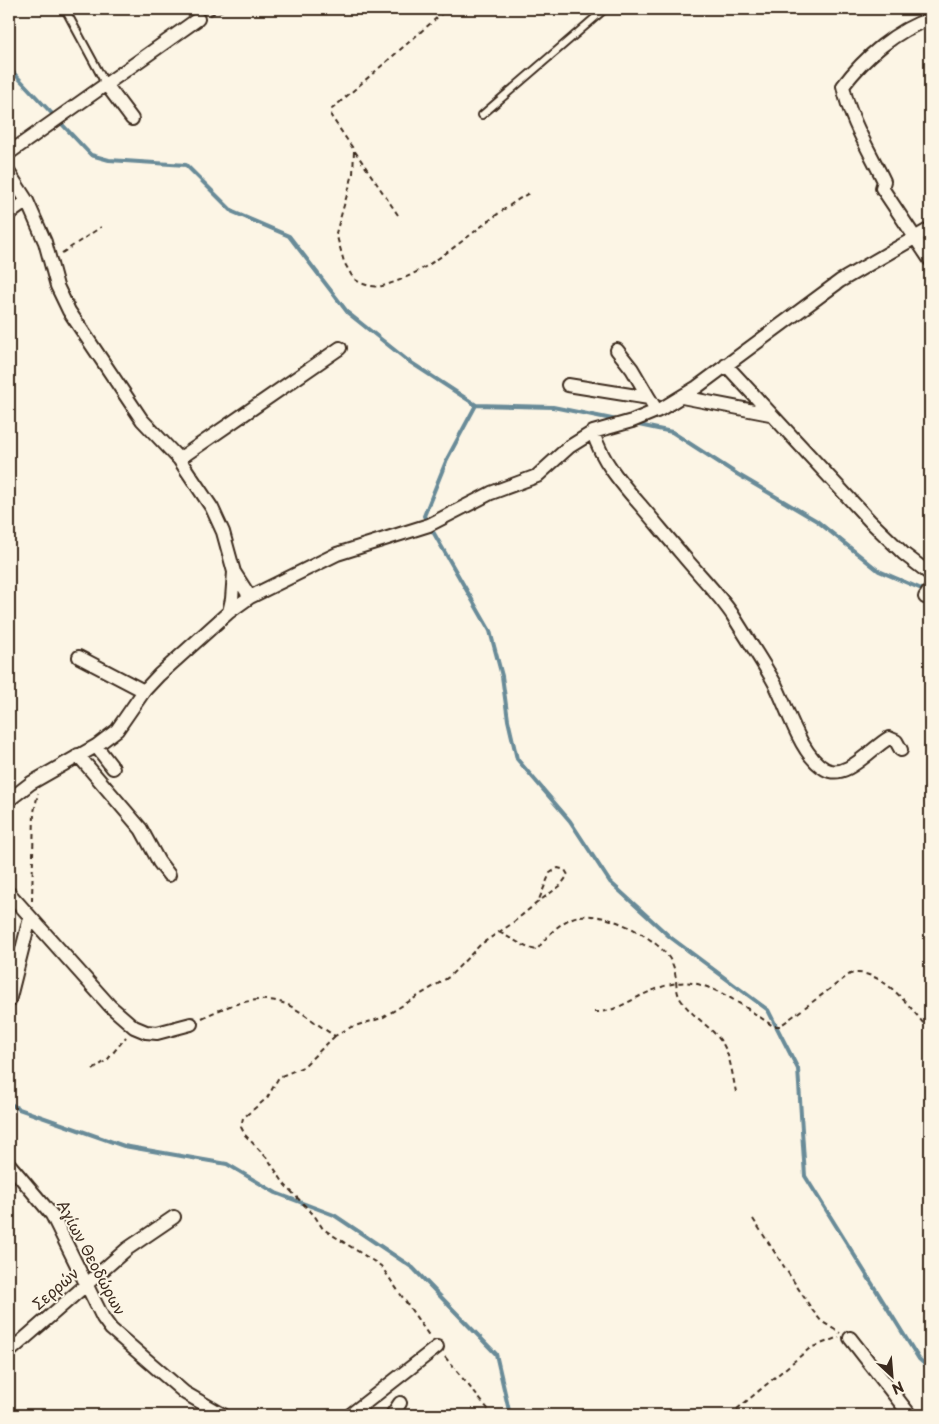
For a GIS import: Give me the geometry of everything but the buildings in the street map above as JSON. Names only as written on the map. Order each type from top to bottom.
[{"type":"street","points":[[9,153],[58,120],[105,83],[198,19]]},
{"type":"street","points":[[930,19],[915,24],[893,38],[850,76],[843,86],[846,102],[866,149],[884,181],[882,188],[930,260]]},
{"type":"street","points":[[105,83],[132,119]]},
{"type":"street","points":[[9,173],[27,201],[51,259],[57,286],[69,312],[142,420],[180,459],[212,508],[224,532],[234,572],[229,612]]},
{"type":"street","points":[[9,214],[27,201]]},
{"type":"street","points":[[9,800],[42,776],[96,746],[117,730],[144,691],[178,656],[229,612],[250,597],[337,554],[429,525],[491,493],[537,476],[569,447],[593,432],[632,421],[657,411],[682,397],[840,281],[930,229]]},
{"type":"street","points":[[180,459],[340,348]]},
{"type":"street","points":[[617,350],[632,369],[657,411]]},
{"type":"street","points":[[726,365],[870,521],[904,554],[930,574]]},
{"type":"street","points":[[568,385],[649,398]]},
{"type":"street","points":[[682,397],[770,414]]},
{"type":"street","points":[[593,432],[599,452],[618,480],[713,588],[730,611],[759,655],[786,704],[805,748],[817,763],[826,770],[838,773],[847,769],[889,738],[896,741],[901,750]]},
{"type":"street","points":[[234,572],[250,597]]},
{"type":"street","points":[[79,657],[144,691]]},
{"type":"street","points":[[96,746],[113,768]]},
{"type":"street","points":[[78,755],[141,829],[159,862],[169,875]]},
{"type":"street","points":[[9,893],[110,1006],[132,1025],[146,1032],[157,1033],[191,1024]]},
{"type":"street","points":[[9,1001],[30,918]]},
{"type":"street","name":"Αγίων Θεοδώρων","points":[[9,1164],[52,1216],[103,1318],[127,1344],[185,1393],[223,1415]]},
{"type":"street","name":"Σερρών","points":[[9,1352],[127,1249],[174,1217]]},
{"type":"street","points":[[850,1338],[910,1415]]},
{"type":"street","points":[[352,1415],[437,1347]]},
{"type":"street","points":[[392,1415],[400,1403]]},
{"type":"lane","points":[[65,9],[105,83]]},
{"type":"lane","points":[[482,115],[605,9]]},
{"type":"path","points":[[198,19],[226,9]]},
{"type":"path","points":[[398,215],[331,116],[332,108],[448,9]]},
{"type":"path","points":[[354,151],[352,180],[338,218],[337,243],[353,278],[358,282],[373,286],[382,286],[406,276],[446,255],[457,243],[529,193]]},
{"type":"path","points":[[51,259],[101,227]]},
{"type":"path","points":[[30,918],[34,812],[42,776]]},
{"type":"path","points":[[493,1415],[437,1347],[381,1266],[323,1229],[314,1215],[285,1185],[268,1159],[245,1135],[241,1127],[242,1118],[267,1098],[279,1077],[303,1066],[334,1036],[351,1027],[382,1018],[440,983],[481,944],[499,932],[538,902],[565,881],[568,875],[565,870],[558,868],[550,873],[538,902]]},
{"type":"path","points":[[499,932],[528,948],[537,950],[551,933],[571,918],[598,918],[621,924],[644,934],[662,949],[672,963],[681,999],[725,1047],[736,1092]]},
{"type":"path","points":[[594,1012],[601,1013],[620,1007],[660,987],[691,982],[704,986],[773,1026],[780,1026],[850,974],[863,972],[876,978],[907,1002],[930,1032]]},
{"type":"path","points":[[191,1024],[249,1000],[264,1000],[290,1005],[334,1036]]},
{"type":"path","points":[[93,1070],[120,1047],[132,1025]]},
{"type":"path","points":[[730,1415],[810,1348],[843,1335],[821,1321],[813,1311],[754,1219]]},
{"type":"waterway","points":[[9,68],[91,155],[109,160],[186,165],[233,212],[289,236],[348,313],[407,360],[476,405],[553,407],[617,420]]},
{"type":"waterway","points":[[476,405],[447,459],[424,516],[490,631],[502,676],[508,720],[517,759],[570,821],[610,882],[670,937],[768,1010],[798,1069],[805,1176],[919,1359],[930,1369]]},
{"type":"waterway","points":[[634,424],[672,432],[737,474],[817,521],[879,571],[924,590]]},
{"type":"waterway","points":[[9,1103],[19,1109],[124,1146],[227,1164],[276,1193],[334,1215],[413,1268],[496,1354],[510,1415]]}]
